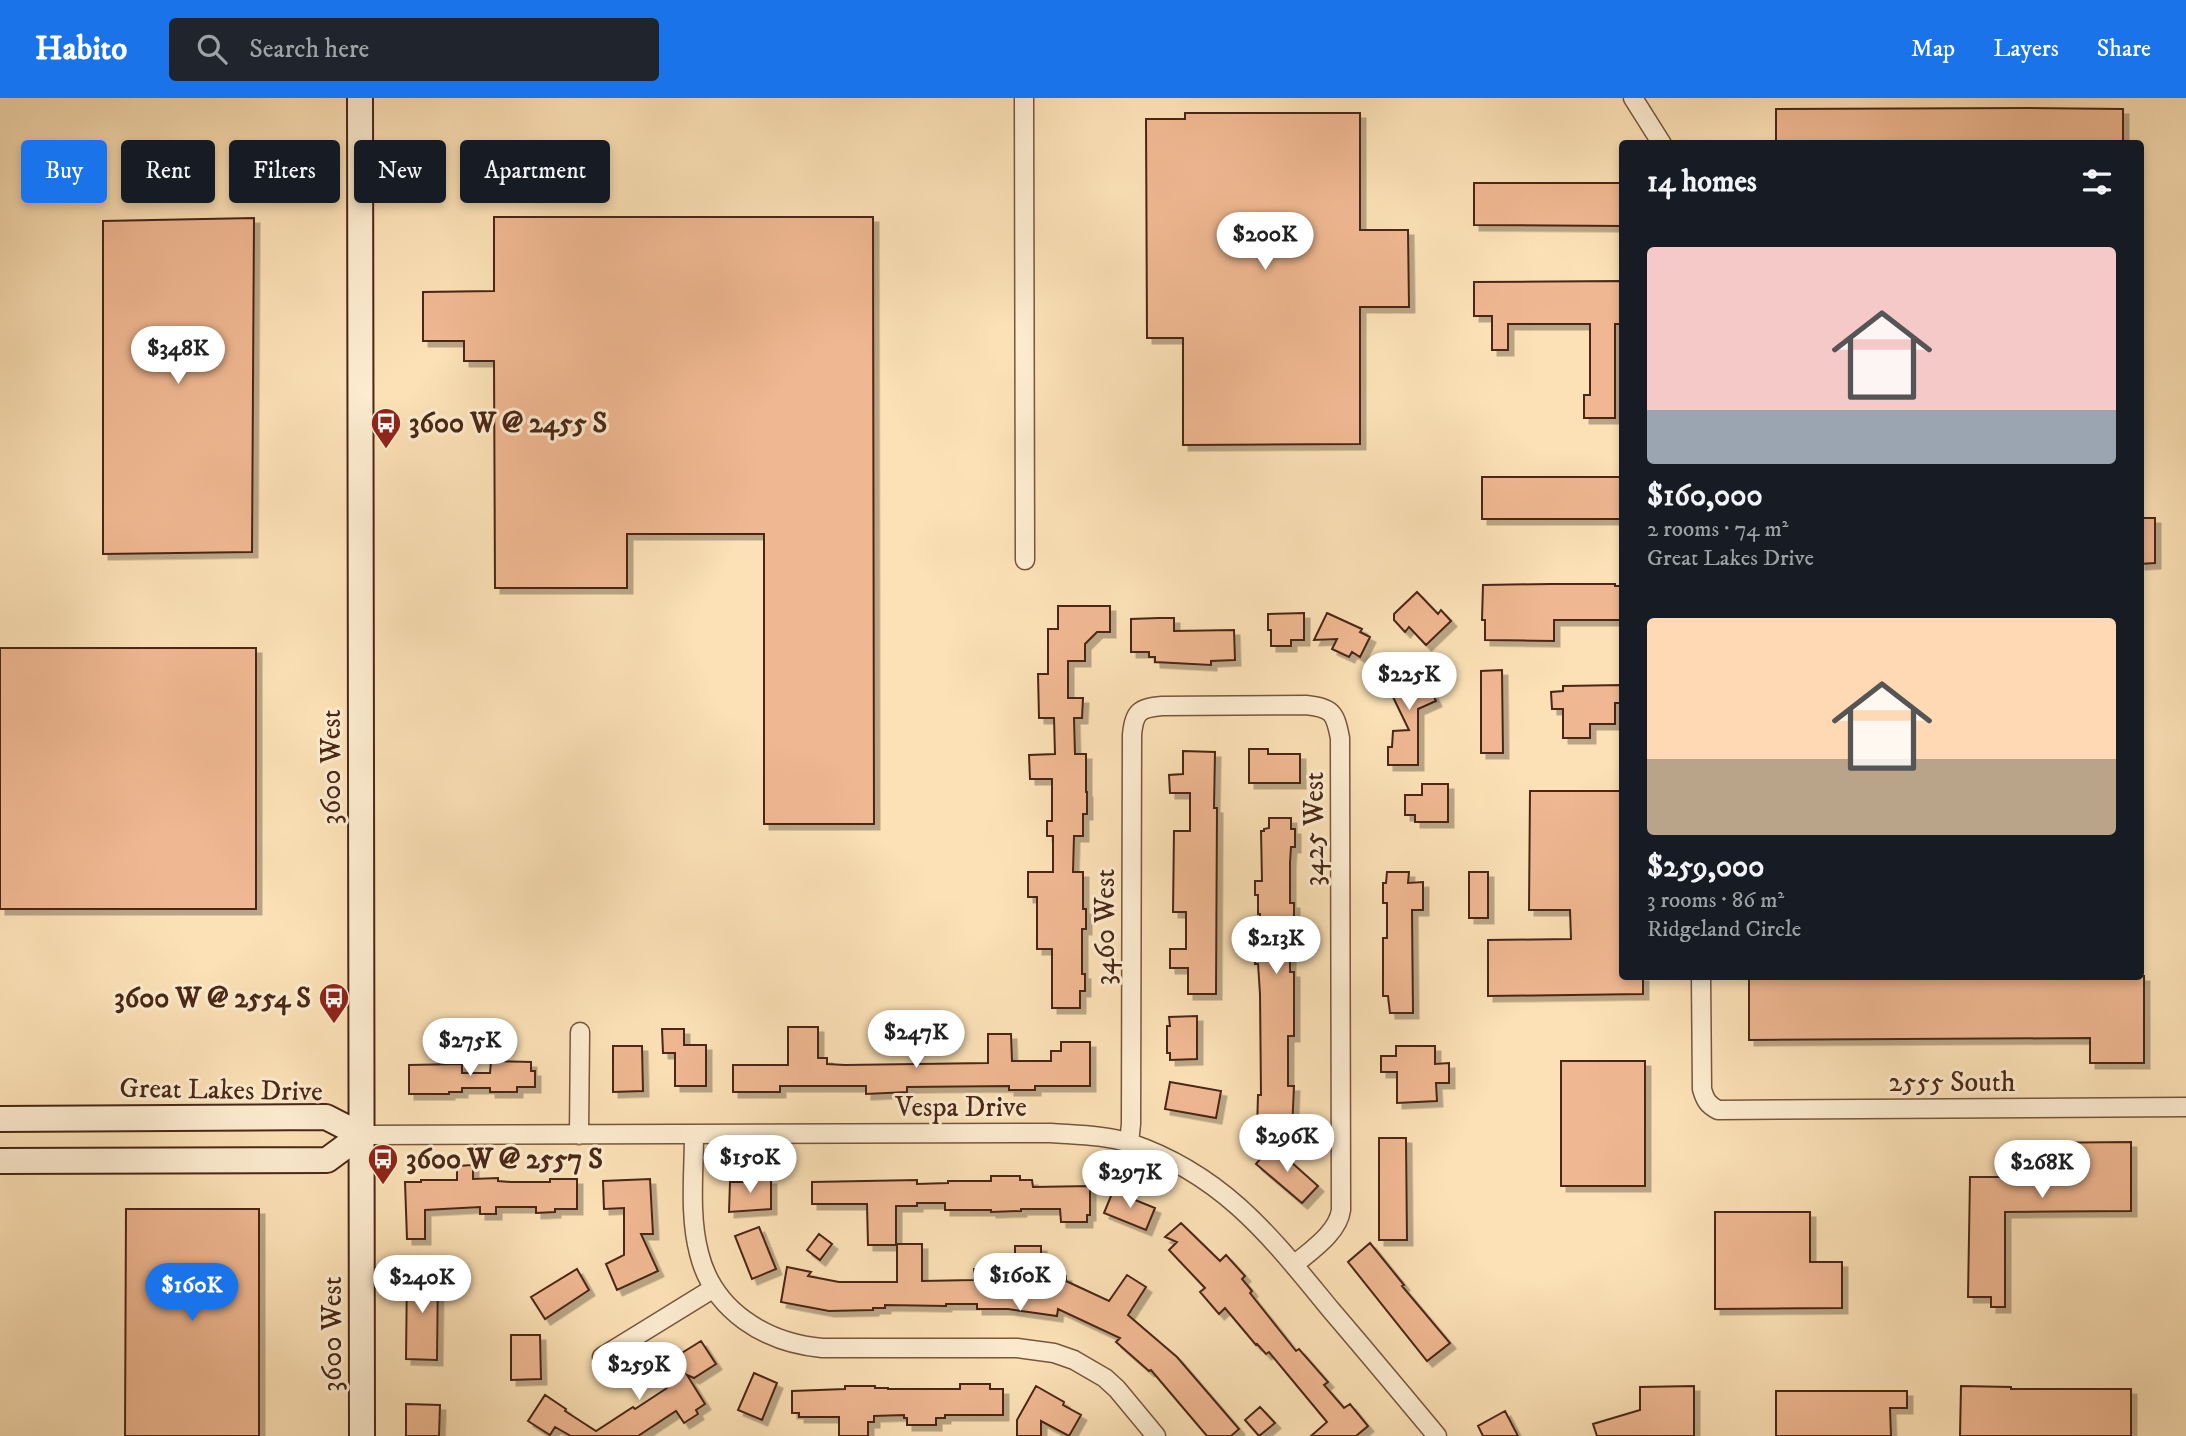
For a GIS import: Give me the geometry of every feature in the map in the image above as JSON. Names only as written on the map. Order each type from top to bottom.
[{"type":"street","name":"3600 West","points":[[360,98],[362,1436]]},
{"type":"street","points":[[1024,98],[1025,560]]},
{"type":"street","points":[[1633,98],[1659,140]]},
{"type":"street","name":"3460 West","points":[[1129,1143],[1132,735],[1135,719],[1139,712],[1163,706],[1306,705],[1332,712]]},
{"type":"street","name":"3425 West","points":[[1294,1265],[1331,1231],[1341,1210],[1340,737],[1332,712]]},
{"type":"street","name":"2555 South","points":[[1700,980],[1702,1089],[1705,1100],[1718,1110],[2186,1107]]},
{"type":"street","points":[[579,1135],[580,1032]]},
{"type":"street","name":"Great Lakes Drive","points":[[0,1119],[326,1117],[361,1135]]},
{"type":"street","name":"Vespa Drive","points":[[361,1135],[1051,1133],[1096,1136],[1129,1143],[1163,1157],[1216,1187],[1258,1223],[1437,1436]]},
{"type":"street","points":[[694,1134],[695,1233],[699,1254],[714,1288],[733,1311],[747,1322],[763,1332],[802,1346],[1017,1348],[1054,1353],[1074,1360],[1105,1378],[1156,1436]]},
{"type":"street","points":[[0,1161],[327,1160],[361,1135]]},
{"type":"street","points":[[602,1356],[714,1288]]},
{"type":"building","points":[[1776,109],[2123,109],[2123,140],[1776,140]]},
{"type":"building","points":[[1185,113],[1360,113],[1360,230],[1408,230],[1409,307],[1360,307],[1360,444],[1183,445],[1183,338],[1147,338],[1146,119],[1185,119]]},
{"type":"building","points":[[1474,183],[1619,183],[1619,226],[1474,225]]},
{"type":"building","points":[[494,217],[873,217],[874,824],[764,824],[764,534],[627,534],[627,588],[495,588],[494,361],[464,361],[464,341],[423,341],[423,292],[494,291]]},
{"type":"building","points":[[254,218],[252,552],[103,554],[103,221]]},
{"type":"building","points":[[1619,281],[1619,324],[1615,324],[1615,418],[1584,418],[1584,395],[1590,395],[1590,324],[1508,324],[1508,350],[1492,350],[1492,316],[1474,316],[1474,282]]},
{"type":"building","points":[[1482,477],[1619,477],[1619,519],[1482,519]]},
{"type":"building","points":[[2144,518],[2155,518],[2155,563],[2144,564]]},
{"type":"building","points":[[1615,584],[1619,586],[1619,620],[1554,620],[1554,641],[1485,640],[1485,620],[1482,620],[1483,585]]},
{"type":"building","points":[[1417,592],[1438,614],[1441,610],[1451,621],[1426,645],[1409,627],[1405,632],[1394,620],[1394,614]]},
{"type":"building","points":[[1058,606],[1110,606],[1110,632],[1097,632],[1085,644],[1085,661],[1068,661],[1068,698],[1083,698],[1082,718],[1074,718],[1075,754],[1086,754],[1087,814],[1083,814],[1083,836],[1074,836],[1073,872],[1083,872],[1083,909],[1086,909],[1086,929],[1082,929],[1082,974],[1085,974],[1085,991],[1080,991],[1080,1008],[1052,1008],[1052,949],[1037,949],[1037,897],[1028,897],[1028,872],[1053,872],[1053,836],[1047,836],[1047,821],[1052,821],[1052,779],[1030,779],[1029,755],[1055,754],[1054,718],[1039,718],[1038,674],[1048,674],[1048,629],[1058,629]]},
{"type":"building","points":[[1304,613],[1304,640],[1291,640],[1291,646],[1271,646],[1268,614]]},
{"type":"building","points":[[1327,613],[1362,629],[1360,632],[1370,637],[1360,657],[1352,652],[1349,657],[1332,649],[1337,639],[1314,640]]},
{"type":"building","points":[[1174,618],[1174,631],[1234,630],[1235,660],[1211,661],[1211,665],[1155,662],[1155,657],[1149,657],[1149,652],[1131,652],[1131,619]]},
{"type":"building","points":[[0,648],[256,648],[256,909],[0,909]]},
{"type":"building","points":[[1420,659],[1427,675],[1424,676],[1436,701],[1418,709],[1418,765],[1388,765],[1388,747],[1392,747],[1393,731],[1409,730],[1393,697],[1399,695],[1389,673]]},
{"type":"building","points":[[1502,670],[1503,753],[1481,753],[1481,671]]},
{"type":"building","points":[[1619,685],[1619,703],[1615,703],[1615,724],[1590,724],[1590,738],[1563,738],[1563,709],[1552,709],[1551,692],[1563,691],[1563,686]]},
{"type":"building","points":[[1249,749],[1268,749],[1268,754],[1300,754],[1300,783],[1249,783]]},
{"type":"building","points":[[1183,751],[1215,752],[1216,994],[1188,994],[1188,968],[1170,968],[1170,949],[1186,949],[1186,912],[1173,912],[1174,831],[1190,831],[1190,793],[1170,793],[1169,775],[1183,774]]},
{"type":"building","points":[[1422,784],[1448,784],[1448,822],[1415,822],[1415,815],[1405,815],[1405,795],[1422,795]]},
{"type":"building","points":[[1530,791],[1619,791],[1619,980],[1643,980],[1643,994],[1488,996],[1488,940],[1571,939],[1570,910],[1529,910]]},
{"type":"building","points":[[1269,818],[1291,818],[1291,829],[1295,829],[1295,847],[1291,847],[1290,863],[1290,903],[1294,903],[1294,924],[1290,924],[1290,972],[1294,972],[1294,1036],[1288,1036],[1288,1086],[1294,1086],[1292,1130],[1257,1130],[1258,1095],[1261,1095],[1260,994],[1255,949],[1260,949],[1260,914],[1255,881],[1262,881],[1261,831],[1269,828]]},
{"type":"building","points":[[1387,872],[1409,872],[1408,883],[1423,882],[1423,910],[1412,910],[1413,1013],[1390,1013],[1388,996],[1383,996],[1383,938],[1387,938],[1387,903],[1383,903],[1383,883],[1386,883]]},
{"type":"building","points":[[1469,872],[1488,872],[1488,918],[1469,918]]},
{"type":"building","points":[[1749,980],[2144,980],[2144,1063],[2090,1063],[2090,1038],[1749,1040]]},
{"type":"building","points":[[1197,1016],[1197,1059],[1170,1060],[1170,1053],[1167,1053],[1169,1017]]},
{"type":"building","points":[[788,1027],[818,1027],[818,1058],[827,1058],[827,1064],[845,1065],[988,1063],[988,1034],[1011,1034],[1012,1061],[1051,1061],[1051,1051],[1061,1051],[1061,1042],[1090,1042],[1090,1086],[1035,1086],[1035,1090],[1009,1090],[1009,1086],[907,1087],[907,1092],[866,1094],[866,1086],[780,1086],[780,1092],[733,1092],[733,1065],[788,1065]]},
{"type":"building","points":[[662,1029],[684,1029],[684,1045],[706,1045],[706,1086],[675,1086],[675,1053],[663,1053]]},
{"type":"building","points":[[613,1046],[642,1046],[643,1091],[613,1092]]},
{"type":"building","points":[[1396,1046],[1435,1046],[1435,1064],[1449,1063],[1449,1083],[1436,1083],[1437,1101],[1397,1103],[1397,1072],[1381,1072],[1381,1056],[1396,1056]]},
{"type":"building","points":[[491,1061],[531,1062],[531,1071],[535,1071],[535,1087],[517,1087],[517,1092],[462,1088],[462,1092],[449,1094],[409,1094],[409,1065],[462,1064],[462,1073],[490,1073]]},
{"type":"building","points":[[1561,1061],[1645,1061],[1645,1186],[1561,1186]]},
{"type":"building","points":[[1170,1082],[1221,1091],[1216,1118],[1165,1109]]},
{"type":"building","points":[[1379,1138],[1406,1138],[1407,1240],[1379,1240]]},
{"type":"building","points":[[2131,1142],[2131,1211],[2005,1212],[2005,1307],[1991,1307],[1991,1297],[1968,1297],[1970,1177],[2018,1177],[2017,1143]]},
{"type":"building","points":[[1272,1145],[1318,1186],[1302,1203],[1256,1164]]},
{"type":"building","points":[[473,1165],[473,1179],[550,1182],[550,1179],[577,1179],[577,1209],[555,1209],[555,1212],[536,1213],[536,1207],[496,1207],[496,1214],[480,1214],[480,1207],[425,1210],[425,1239],[407,1239],[405,1182],[457,1180],[457,1166]]},
{"type":"building","points":[[991,1176],[1020,1176],[1020,1180],[1032,1180],[1033,1187],[1090,1186],[1090,1215],[1087,1215],[1087,1222],[1061,1222],[1060,1209],[991,1212],[945,1210],[945,1203],[917,1203],[917,1206],[896,1206],[896,1245],[868,1245],[867,1204],[812,1204],[812,1182],[917,1180],[917,1184],[948,1183],[991,1181]]},
{"type":"building","points":[[650,1179],[653,1234],[641,1234],[658,1271],[617,1290],[606,1264],[624,1255],[624,1208],[604,1209],[603,1181]]},
{"type":"building","points":[[746,1179],[771,1179],[771,1209],[729,1212],[730,1182],[746,1182]]},
{"type":"building","points":[[1113,1191],[1155,1208],[1146,1230],[1104,1213]]},
{"type":"building","points":[[126,1209],[259,1209],[259,1436],[125,1436]]},
{"type":"building","points":[[1715,1212],[1810,1212],[1810,1262],[1842,1262],[1842,1308],[1715,1309]]},
{"type":"building","points":[[1181,1223],[1220,1261],[1226,1255],[1245,1276],[1242,1279],[1252,1291],[1250,1293],[1296,1351],[1299,1349],[1328,1382],[1324,1385],[1344,1408],[1350,1404],[1368,1426],[1356,1436],[1311,1436],[1327,1422],[1269,1352],[1266,1354],[1256,1345],[1225,1308],[1219,1314],[1200,1292],[1205,1288],[1169,1250],[1177,1242],[1165,1237]]},
{"type":"building","points":[[759,1227],[776,1269],[752,1279],[735,1236]]},
{"type":"building","points":[[819,1234],[832,1244],[820,1260],[807,1250]]},
{"type":"building","points":[[1370,1243],[1450,1343],[1427,1361],[1348,1262]]},
{"type":"building","points":[[897,1244],[922,1244],[922,1281],[974,1280],[974,1269],[1015,1270],[1015,1246],[1041,1246],[1041,1273],[1066,1276],[1066,1281],[1109,1301],[1127,1275],[1146,1287],[1128,1315],[1177,1357],[1239,1429],[1231,1436],[1207,1436],[1151,1370],[1116,1342],[1120,1338],[1058,1309],[1057,1316],[1008,1309],[977,1309],[977,1304],[885,1305],[885,1308],[873,1310],[829,1311],[781,1302],[787,1267],[811,1272],[808,1276],[839,1282],[897,1282]]},
{"type":"building","points":[[577,1269],[589,1290],[545,1319],[531,1297]]},
{"type":"building","points":[[407,1270],[438,1270],[437,1360],[406,1359]]},
{"type":"building","points":[[511,1335],[540,1335],[541,1379],[511,1380]]},
{"type":"building","points":[[701,1341],[716,1364],[694,1378],[687,1375],[705,1404],[696,1410],[698,1414],[684,1423],[676,1411],[638,1436],[571,1436],[555,1427],[550,1435],[528,1421],[545,1395],[596,1431],[667,1388],[656,1369]]},
{"type":"building","points":[[754,1373],[777,1383],[762,1420],[738,1410]]},
{"type":"building","points":[[960,1384],[990,1384],[990,1389],[1003,1389],[1003,1415],[945,1415],[945,1418],[936,1418],[936,1425],[907,1425],[904,1415],[874,1416],[874,1422],[868,1422],[868,1436],[839,1436],[839,1417],[799,1417],[799,1413],[792,1413],[792,1391],[845,1389],[845,1386],[960,1389]]},
{"type":"building","points":[[1036,1386],[1081,1415],[1069,1436],[1041,1421],[1041,1436],[1017,1436],[1017,1420]]},
{"type":"building","points":[[1694,1386],[1694,1436],[1597,1436],[1593,1424],[1640,1410],[1640,1387]]},
{"type":"building","points":[[1961,1386],[2011,1389],[2131,1389],[2131,1436],[1960,1436]]},
{"type":"building","points":[[1776,1391],[1907,1391],[1907,1408],[1890,1408],[1891,1436],[1776,1436]]},
{"type":"building","points":[[406,1404],[440,1405],[439,1436],[406,1436]]},
{"type":"building","points":[[1260,1407],[1275,1423],[1259,1436],[1245,1420]]},
{"type":"building","points":[[1505,1411],[1518,1436],[1483,1436],[1478,1426]]},
{"type":"place","name":"3600 W @ 2455 S","points":[[386,450]]},
{"type":"place","name":"3600 W @ 2554 S","points":[[334,1025]]},
{"type":"place","name":"3600 W @ 2557 S","points":[[383,1186]]}]
